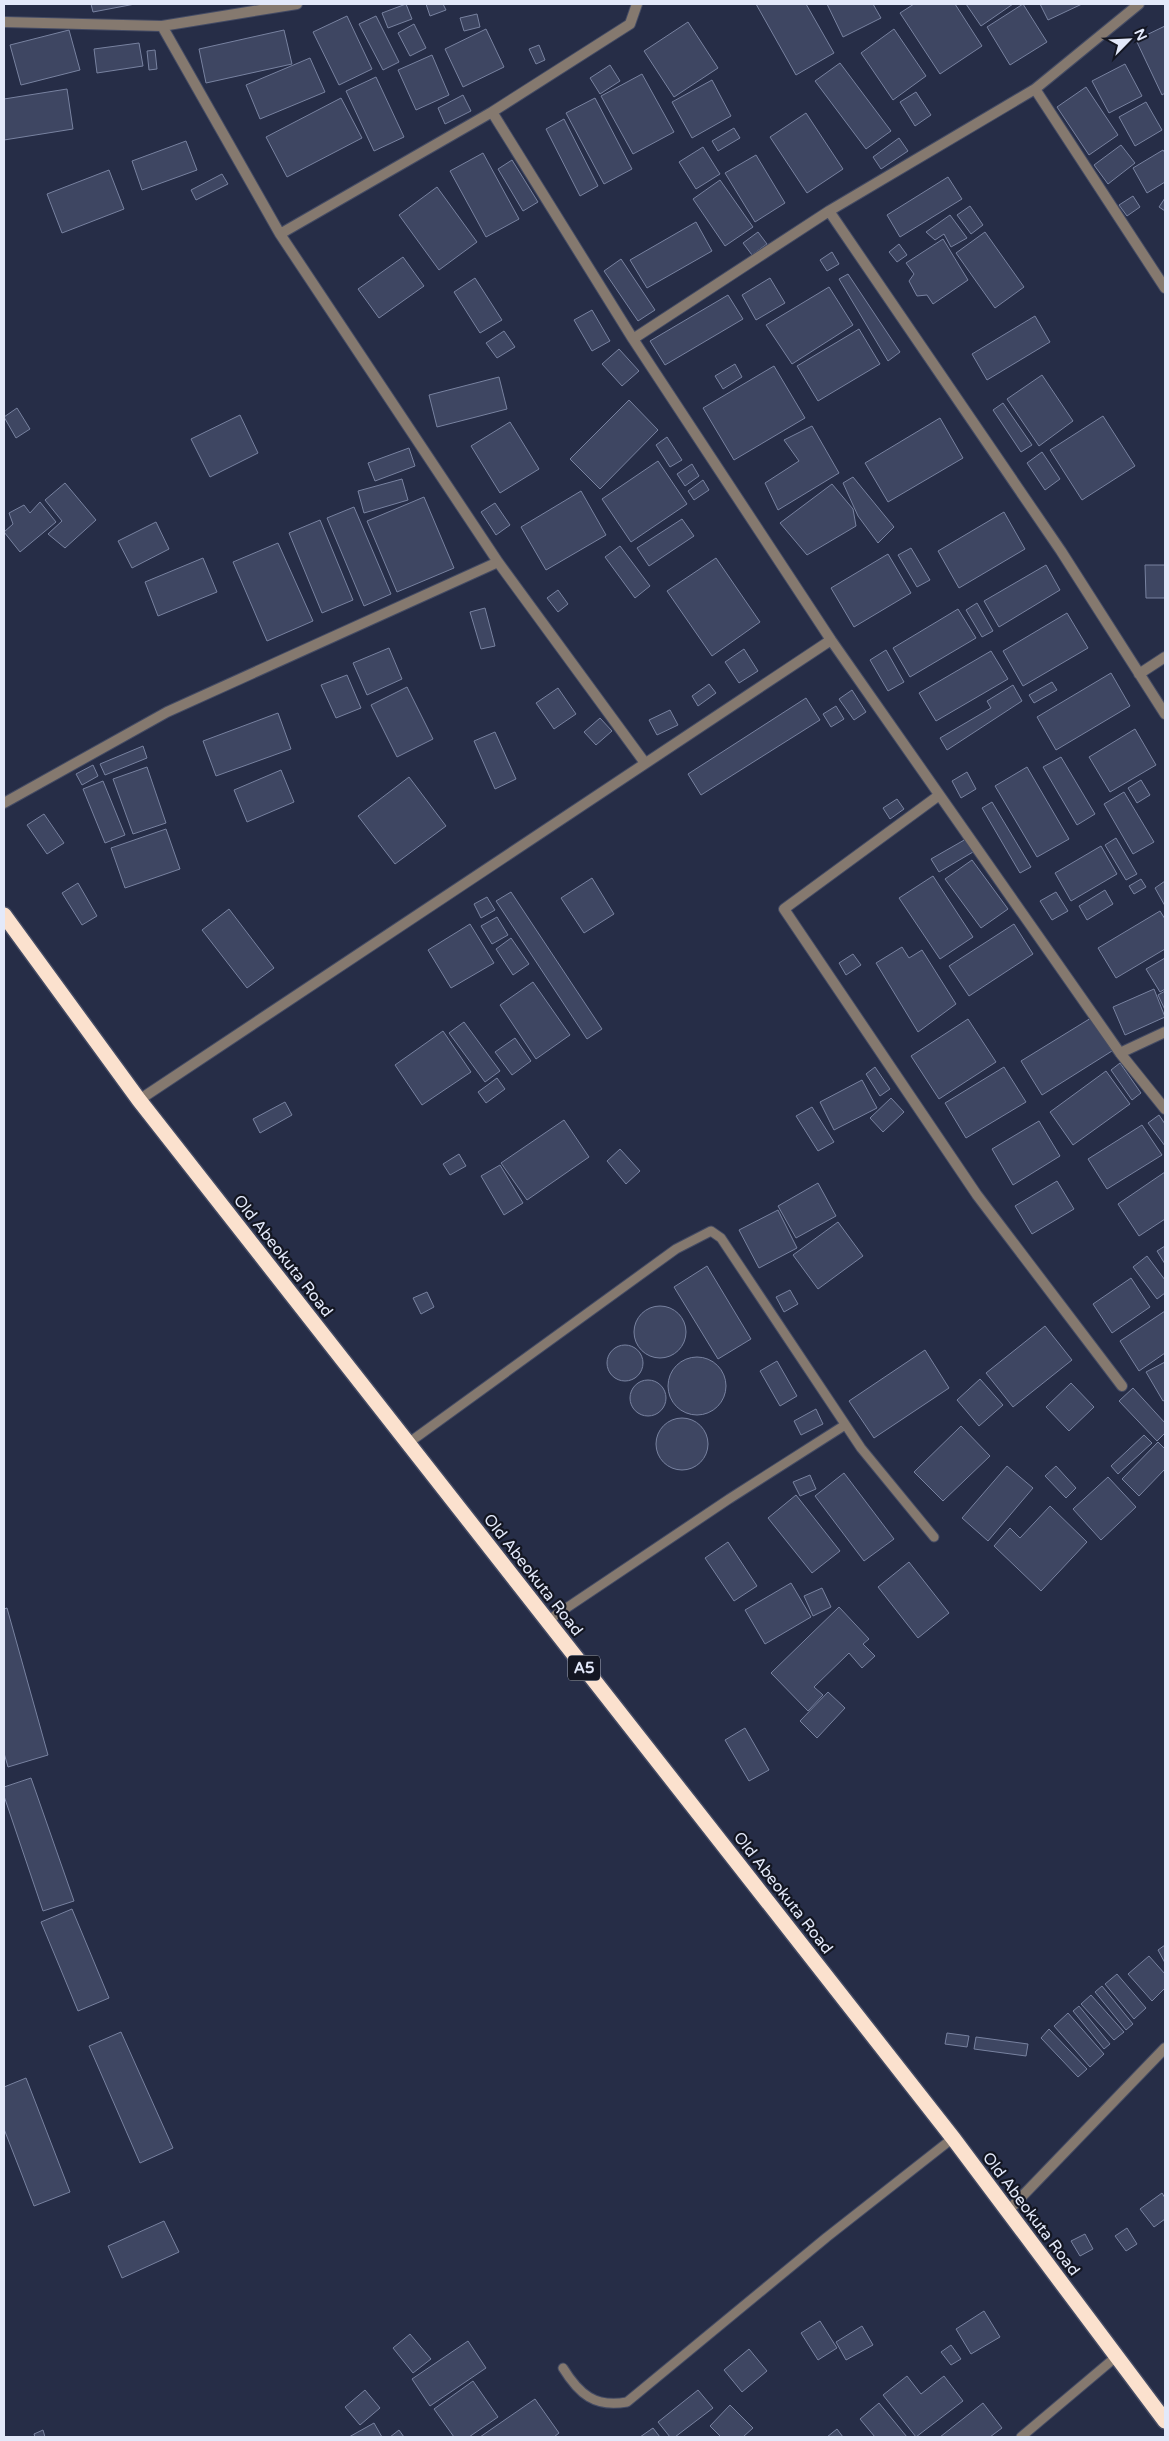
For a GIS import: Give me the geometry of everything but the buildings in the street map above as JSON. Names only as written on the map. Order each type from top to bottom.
[{"type":"highway","name":"Old Abeokuta Road","points":[[4,915],[139,1100],[407,1444],[954,2138],[1007,2212],[1165,2421]]},
{"type":"street","points":[[4,22],[162,26],[297,4]]},
{"type":"street","points":[[280,234],[492,112],[630,24],[637,4]]},
{"type":"street","points":[[633,339],[829,211],[1035,90],[1139,4]]},
{"type":"street","points":[[162,26],[280,234],[498,562],[645,763]]},
{"type":"street","points":[[1035,90],[1165,288]]},
{"type":"street","points":[[492,112],[633,339],[831,640],[938,796],[1120,1053],[1165,1109]]},
{"type":"street","points":[[829,211],[1061,551],[1165,714]]},
{"type":"street","points":[[4,803],[167,712],[498,562]]},
{"type":"street","points":[[139,1100],[831,640]]},
{"type":"street","points":[[1139,674],[1165,657]]},
{"type":"street","points":[[938,796],[784,909],[977,1195],[1122,1386]]},
{"type":"street","points":[[1120,1053],[1165,1032]]},
{"type":"street","points":[[1007,2212],[1165,2048]]},
{"type":"lane","points":[[407,1444],[676,1249],[711,1231],[721,1238],[861,1448],[934,1537]]},
{"type":"lane","points":[[547,1620],[729,1498],[845,1425]]},
{"type":"lane","points":[[563,2368],[574,2385],[590,2398],[610,2405],[627,2402],[805,2255],[954,2138]]},
{"type":"lane","points":[[1021,2437],[1117,2356]]}]
